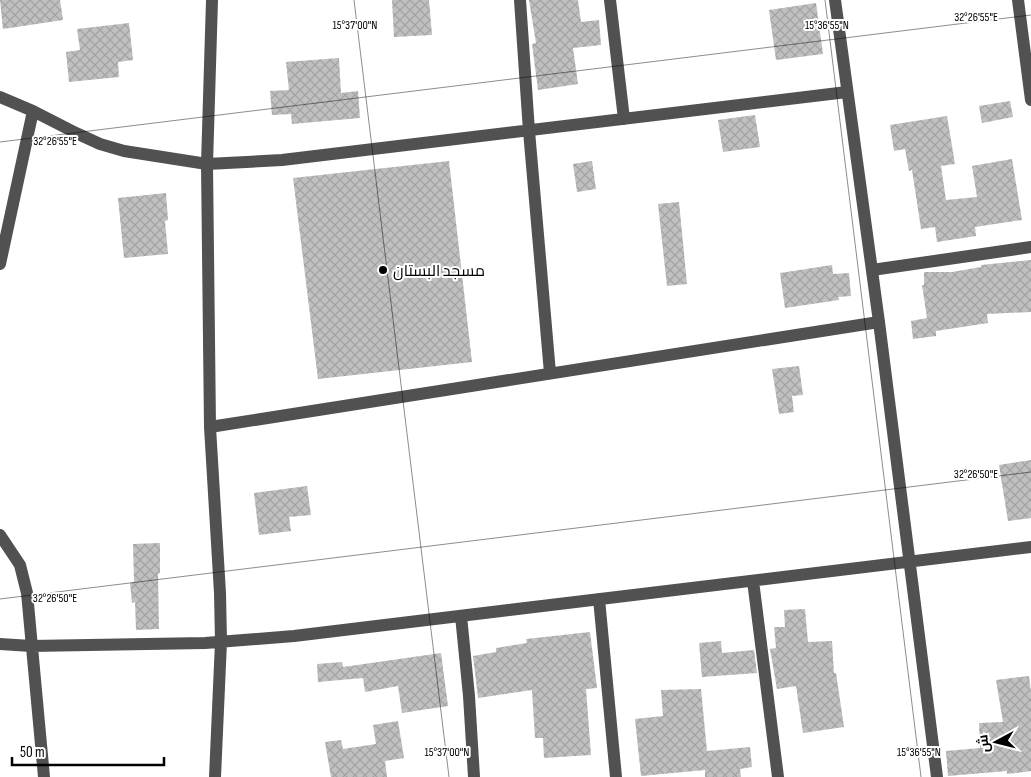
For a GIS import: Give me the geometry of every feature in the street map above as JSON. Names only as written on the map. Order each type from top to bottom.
[{"type":"street","points":[[212,0],[207,164],[210,427],[220,593],[221,642],[215,777]]},
{"type":"street","points":[[520,0],[528,131],[550,373]]},
{"type":"street","points":[[610,0],[624,118]]},
{"type":"street","points":[[835,0],[879,322],[937,777]]},
{"type":"street","points":[[1018,0],[1031,100]]},
{"type":"street","points":[[0,96],[100,144],[124,151],[207,164],[282,160],[847,92]]},
{"type":"street","points":[[0,264],[33,111]]},
{"type":"street","points":[[872,270],[1031,247]]},
{"type":"street","points":[[210,427],[879,322]]},
{"type":"street","points":[[0,535],[20,566],[27,592],[44,777]]},
{"type":"street","points":[[0,644],[31,646],[221,642],[294,636],[1031,547]]},
{"type":"street","points":[[753,581],[778,777]]},
{"type":"street","points":[[598,599],[616,777]]},
{"type":"street","points":[[461,616],[469,696],[474,777]]},
{"type":"building","points":[[0,0],[60,0],[63,20],[3,29]]},
{"type":"building","points":[[392,0],[429,0],[432,35],[394,37]]},
{"type":"building","points":[[529,0],[578,0],[581,22],[599,20],[601,45],[573,48],[578,84],[538,90],[532,44],[536,43]]},
{"type":"building","points":[[816,3],[823,54],[776,60],[769,10]]},
{"type":"building","points":[[129,23],[133,60],[118,62],[119,77],[69,82],[66,52],[80,50],[77,29]]},
{"type":"building","points":[[339,58],[341,93],[358,91],[360,118],[292,124],[291,114],[272,115],[270,91],[289,90],[286,62]]},
{"type":"building","points":[[1010,101],[1013,117],[982,123],[979,106]]},
{"type":"building","points":[[755,115],[760,147],[723,152],[718,120]]},
{"type":"building","points":[[947,116],[955,164],[941,166],[946,200],[977,197],[972,166],[1012,159],[1022,220],[975,227],[976,236],[937,242],[935,227],[921,229],[912,170],[909,171],[905,149],[894,151],[890,125]]},
{"type":"building","name":"مسجد البستان","points":[[449,161],[472,362],[318,379],[293,178]]},
{"type":"building","points":[[592,161],[596,189],[577,192],[573,164]]},
{"type":"building","points":[[166,193],[168,220],[165,221],[168,254],[124,258],[118,198]]},
{"type":"building","points":[[679,202],[687,284],[667,286],[658,204]]},
{"type":"building","points":[[1031,260],[1031,312],[987,314],[988,323],[936,331],[936,336],[913,339],[911,321],[927,318],[922,285],[924,285],[924,272],[952,272],[981,267],[981,265]]},
{"type":"building","points":[[832,265],[833,274],[849,273],[851,296],[838,297],[839,300],[785,308],[780,273]]},
{"type":"building","points":[[799,366],[803,395],[792,396],[794,412],[779,414],[772,369]]},
{"type":"building","points":[[1031,460],[1031,518],[1008,521],[999,465]]},
{"type":"building","points":[[307,486],[311,515],[289,517],[291,531],[259,535],[254,493]]},
{"type":"building","points":[[160,543],[160,573],[158,574],[159,629],[136,630],[135,602],[132,603],[130,583],[134,582],[133,544]]},
{"type":"building","points":[[805,609],[808,642],[832,641],[834,673],[836,673],[844,727],[803,733],[796,686],[777,689],[770,649],[776,648],[774,627],[785,627],[784,610]]},
{"type":"building","points":[[590,632],[597,688],[586,689],[591,755],[544,758],[543,738],[535,738],[532,690],[478,698],[473,656],[496,652],[496,648],[527,643],[526,639]]},
{"type":"building","points":[[721,641],[722,653],[754,650],[757,673],[702,677],[699,643]]},
{"type":"building","points":[[441,653],[448,706],[402,713],[398,686],[365,692],[363,678],[318,682],[317,664],[342,662],[343,667]]},
{"type":"building","points":[[1029,676],[1031,692],[1031,771],[1007,774],[1007,771],[948,776],[946,751],[980,748],[979,723],[1003,722],[996,680]]},
{"type":"building","points":[[701,689],[707,751],[750,747],[752,767],[740,769],[741,777],[705,777],[705,770],[641,776],[635,719],[663,716],[661,690]]},
{"type":"building","points":[[398,721],[404,758],[385,761],[387,777],[331,777],[325,742],[341,740],[343,749],[376,744],[373,725]]},
{"type":"place","name":"مسجد البستان","points":[[383,270]]}]
